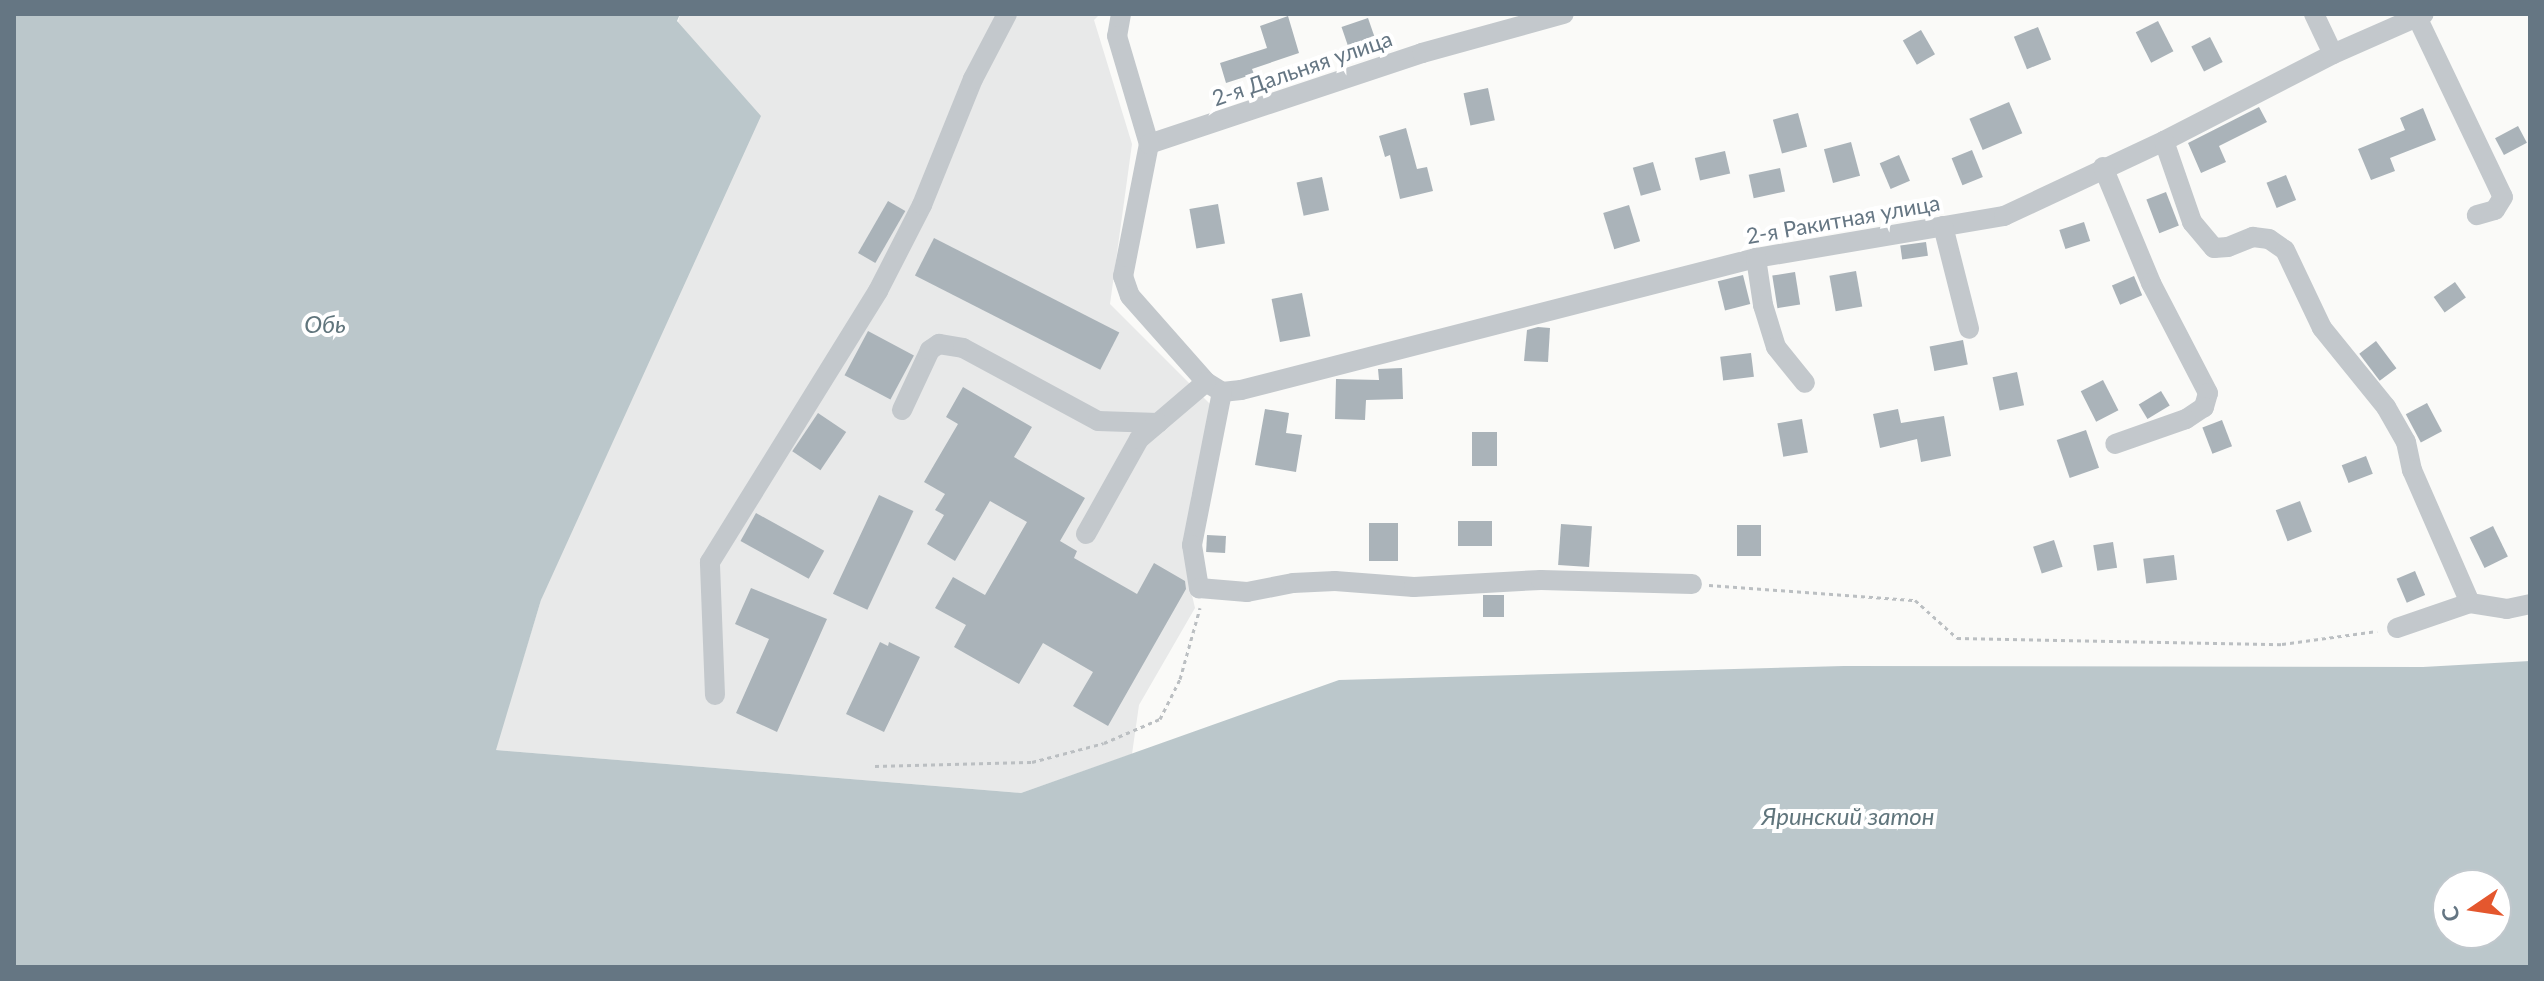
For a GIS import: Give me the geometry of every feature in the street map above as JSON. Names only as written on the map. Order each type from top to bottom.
[{"type":"street","points":[[715,695],[710,562],[878,291],[922,205],[973,79],[1007,14]]},
{"type":"street","points":[[1121,14],[1117,36],[1149,144],[1123,276],[1130,296],[1223,388]]},
{"type":"street","name":"2-я Дальняя улица","points":[[1149,144],[1422,53],[1564,14]]},
{"type":"street","points":[[2314,14],[2333,54]]},
{"type":"street","points":[[2420,16],[2503,197],[2495,210],[2477,215]]},
{"type":"street","name":"2-я Ракитная улица","points":[[1223,388],[1756,258],[2004,216],[2164,141],[2333,54],[2420,16]]},
{"type":"street","points":[[2164,141],[2192,222],[2214,248],[2228,247],[2253,237],[2269,239],[2285,250],[2322,328],[2386,407],[2406,442],[2412,470],[2470,603]]},
{"type":"street","points":[[2103,167],[2151,283],[2208,393],[2204,407],[2186,419],[2115,444]]},
{"type":"street","points":[[1943,226],[1969,329]]},
{"type":"street","points":[[1756,258],[1763,305],[1776,347],[1805,383]]},
{"type":"street","points":[[902,410],[930,350],[939,344],[963,348],[1098,421],[1158,423]]},
{"type":"street","points":[[1086,534],[1139,439],[1158,423],[1223,388]]},
{"type":"street","points":[[1223,388],[1192,545],[1199,588],[1247,592],[1293,583],[1335,581],[1414,587],[1541,580],[1692,584]]},
{"type":"street","points":[[2397,628],[2470,603],[2507,609],[2530,604]]},
{"type":"path","points":[[1692,584],[1915,600],[1957,638],[2282,644],[2397,628]]},
{"type":"path","points":[[875,766],[1032,762],[1104,743],[1160,719],[1180,679],[1201,613],[1199,588]]},
{"type":"shaded area","points":[[680,14],[1100,14],[1094,20],[1132,144],[1110,304],[1214,408],[1191,497],[1187,574],[1195,608],[1139,705],[1132,754],[1021,793],[495,750],[541,600]]},
{"type":"water","points":[[14,14],[680,14],[677,21],[761,116],[541,600],[496,750],[1021,793],[1339,680],[1844,666],[2423,667],[2530,661],[2530,967],[14,967]]},
{"type":"building","points":[[1288,16],[1299,53],[1252,69],[1254,74],[1226,83],[1220,63],[1267,48],[1260,26]]},
{"type":"building","points":[[1368,18],[1375,38],[1348,47],[1342,27]]},
{"type":"building","points":[[2158,21],[2173,51],[2151,63],[2136,32]]},
{"type":"building","points":[[2038,27],[2051,59],[2027,69],[2014,37]]},
{"type":"building","points":[[1921,30],[1935,54],[1917,65],[1903,40]]},
{"type":"building","points":[[2210,37],[2223,62],[2204,71],[2191,47]]},
{"type":"building","points":[[1488,88],[1495,120],[1470,125],[1464,93]]},
{"type":"building","points":[[2009,102],[2022,133],[1983,150],[1969,119]]},
{"type":"building","points":[[2259,107],[2267,122],[2219,146],[2226,162],[2201,173],[2188,143]]},
{"type":"building","points":[[2423,108],[2436,140],[2390,158],[2395,171],[2371,180],[2358,149],[2405,130],[2400,118]]},
{"type":"building","points":[[1798,113],[1807,147],[1782,154],[1773,120]]},
{"type":"building","points":[[2518,126],[2527,143],[2504,155],[2495,138]]},
{"type":"building","points":[[1406,128],[1417,169],[1427,167],[1433,191],[1400,199],[1390,155],[1385,157],[1379,136]]},
{"type":"building","points":[[1851,142],[1860,176],[1833,183],[1824,149]]},
{"type":"building","points":[[1972,150],[1983,177],[1962,185],[1952,158]]},
{"type":"building","points":[[1725,151],[1730,173],[1700,180],[1695,158]]},
{"type":"building","points":[[1899,155],[1910,181],[1891,189],[1880,163]]},
{"type":"building","points":[[1653,162],[1661,190],[1641,196],[1633,168]]},
{"type":"building","points":[[1780,168],[1785,191],[1754,198],[1749,175]]},
{"type":"building","points":[[2286,175],[2296,200],[2277,208],[2267,183]]},
{"type":"building","points":[[1322,177],[1329,210],[1304,216],[1297,182]]},
{"type":"building","points":[[2166,192],[2179,226],[2159,233],[2146,200]]},
{"type":"building","points":[[888,201],[905,211],[875,263],[858,253]]},
{"type":"building","points":[[1218,204],[1225,243],[1196,248],[1189,209]]},
{"type":"building","points":[[1629,205],[1640,241],[1614,249],[1603,213]]},
{"type":"building","points":[[2084,222],[2090,241],[2065,249],[2059,230]]},
{"type":"building","points":[[934,238],[1119,332],[1100,370],[915,275]]},
{"type":"building","points":[[1926,242],[1928,256],[1902,259],[1900,246]]},
{"type":"building","points":[[1856,271],[1862,306],[1836,311],[1829,276]]},
{"type":"building","points":[[1795,272],[1800,305],[1777,308],[1772,276]]},
{"type":"building","points":[[1743,275],[1750,304],[1725,310],[1718,281]]},
{"type":"building","points":[[2134,276],[2142,295],[2120,305],[2112,285]]},
{"type":"building","points":[[2455,282],[2466,298],[2445,312],[2434,297]]},
{"type":"building","points":[[1302,293],[1310,336],[1280,342],[1272,299]]},
{"type":"building","points":[[1550,328],[1548,362],[1524,361],[1527,330]]},
{"type":"building","points":[[868,331],[914,355],[890,400],[845,375]]},
{"type":"building","points":[[1963,340],[1968,365],[1934,371],[1930,346]]},
{"type":"building","points":[[2376,341],[2396,368],[2380,381],[2359,354]]},
{"type":"building","points":[[1751,353],[1754,377],[1723,381],[1720,357]]},
{"type":"building","points":[[1402,368],[1403,399],[1366,400],[1365,420],[1335,419],[1336,379],[1379,380],[1378,369]]},
{"type":"building","points":[[2017,372],[2024,405],[2000,410],[1993,377]]},
{"type":"building","points":[[2103,380],[2118,410],[2096,422],[2081,391]]},
{"type":"building","points":[[963,387],[1032,427],[1014,457],[1085,498],[1060,541],[1077,551],[1074,558],[1137,594],[1154,563],[1185,581],[1186,589],[1108,726],[1073,706],[1093,672],[1043,643],[1019,684],[954,647],[966,625],[935,608],[953,577],[985,595],[1027,522],[990,501],[955,561],[927,544],[944,515],[935,510],[945,494],[924,482],[958,424],[946,417]]},
{"type":"building","points":[[2161,391],[2170,406],[2147,419],[2139,404]]},
{"type":"building","points":[[2427,403],[2442,431],[2421,443],[2406,414]]},
{"type":"building","points":[[1265,409],[1289,413],[1286,433],[1302,435],[1296,472],[1255,465]]},
{"type":"building","points":[[1898,409],[1901,423],[1944,416],[1951,456],[1921,462],[1917,439],[1880,448],[1873,414]]},
{"type":"building","points":[[818,413],[846,432],[820,470],[792,451]]},
{"type":"building","points":[[1802,419],[1808,452],[1783,457],[1777,423]]},
{"type":"building","points":[[2222,420],[2232,446],[2212,454],[2202,428]]},
{"type":"building","points":[[2086,430],[2099,468],[2070,478],[2057,440]]},
{"type":"building","points":[[1472,432],[1497,432],[1497,466],[1472,466]]},
{"type":"building","points":[[2366,456],[2373,474],[2349,483],[2342,465]]},
{"type":"building","points":[[879,495],[913,511],[867,610],[833,594]]},
{"type":"building","points":[[2300,501],[2312,532],[2288,541],[2276,510]]},
{"type":"building","points":[[756,513],[824,551],[809,579],[740,541]]},
{"type":"building","points":[[1458,521],[1492,521],[1492,546],[1458,546]]},
{"type":"building","points":[[1369,523],[1398,523],[1398,561],[1369,561]]},
{"type":"building","points":[[1561,524],[1592,526],[1589,567],[1558,565]]},
{"type":"building","points":[[1737,525],[1761,525],[1761,556],[1737,556]]},
{"type":"building","points":[[2493,526],[2508,557],[2485,568],[2470,537]]},
{"type":"building","points":[[1207,535],[1226,536],[1225,553],[1206,552]]},
{"type":"building","points":[[2054,540],[2063,567],[2042,573],[2033,547]]},
{"type":"building","points":[[2113,542],[2117,568],[2097,571],[2093,545]]},
{"type":"building","points":[[2174,555],[2177,580],[2146,584],[2143,559]]},
{"type":"building","points":[[2415,571],[2425,595],[2407,603],[2397,579]]},
{"type":"building","points":[[751,588],[827,619],[777,732],[736,713],[769,639],[735,624]]},
{"type":"building","points":[[1483,595],[1504,595],[1504,617],[1483,617]]},
{"type":"building","points":[[880,642],[888,646],[889,642],[920,657],[884,732],[846,714]]},
{"type":"water label","name":"Обь","points":[[325,324]]},
{"type":"water label","name":"Яринский затон","points":[[1848,816]]}]
